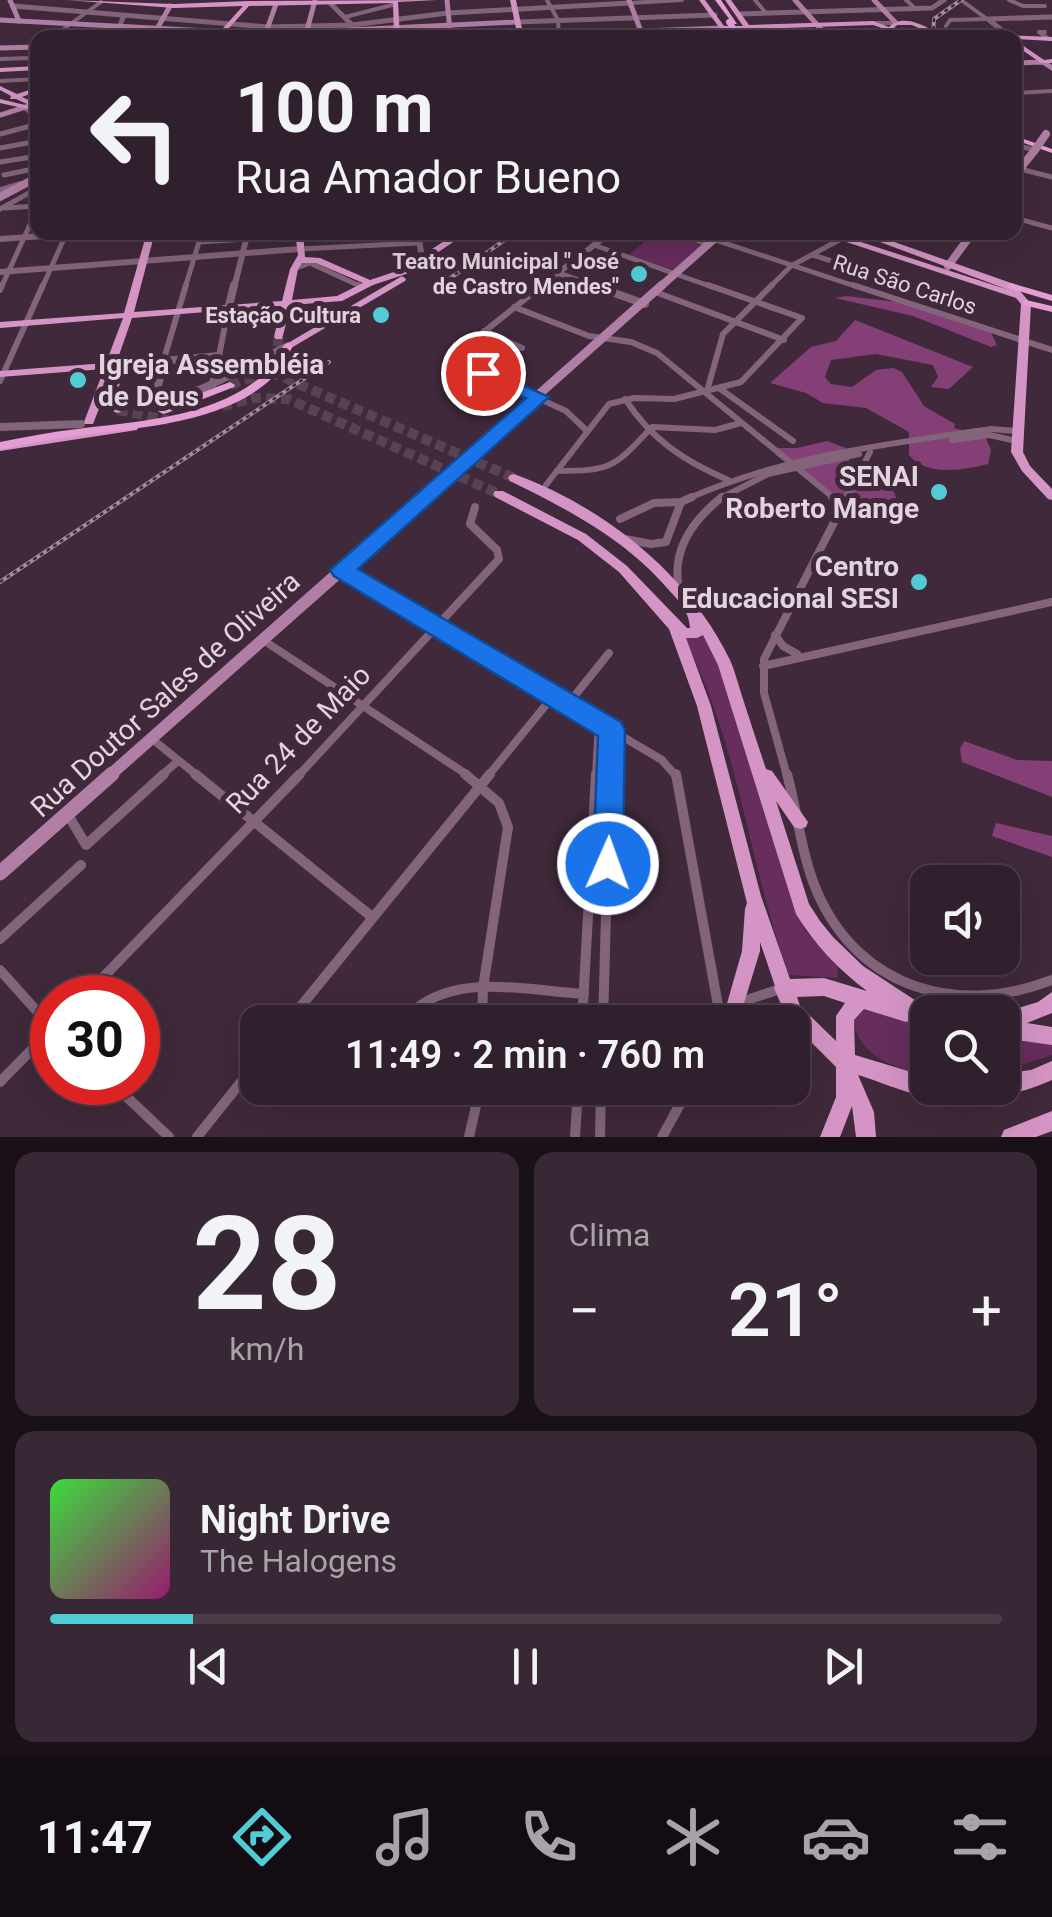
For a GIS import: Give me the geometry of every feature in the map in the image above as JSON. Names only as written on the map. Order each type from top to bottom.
[{"type":"highway","points":[[710,1],[729,26]]},
{"type":"highway","points":[[710,1],[729,26]]},
{"type":"highway","points":[[729,26],[730,3]]},
{"type":"highway","points":[[1022,140],[1052,147]]},
{"type":"highway","points":[[1026,297],[1052,301]]},
{"type":"highway","points":[[1026,297],[1052,301]]},
{"type":"highway","points":[[0,445],[224,405],[264,383],[275,372],[284,342]]},
{"type":"highway","points":[[0,445],[85,423],[165,411],[230,385]]},
{"type":"main road","points":[[69,0],[434,0]]},
{"type":"main road","points":[[86,0],[172,3]]},
{"type":"main road","points":[[446,0],[452,30]]},
{"type":"main road","points":[[510,0],[516,30]]},
{"type":"main road","points":[[795,0],[823,30]]},
{"type":"main road","points":[[874,0],[894,26]]},
{"type":"main road","points":[[223,30],[250,2],[396,1]]},
{"type":"main road","points":[[396,1],[396,28]]},
{"type":"main road","points":[[629,1],[640,30]]},
{"type":"main road","points":[[710,1],[715,15],[729,26]]},
{"type":"main road","points":[[307,30],[315,2]]},
{"type":"main road","points":[[12,3],[19,21]]},
{"type":"main road","points":[[156,28],[172,3]]},
{"type":"main road","points":[[730,3],[746,30]]},
{"type":"main road","points":[[267,30],[276,4]]},
{"type":"main road","points":[[0,20],[174,30]]},
{"type":"main road","points":[[386,30],[514,22]]},
{"type":"main road","points":[[780,30],[870,24],[906,30]]},
{"type":"main road","points":[[686,30],[729,26]]},
{"type":"main road","points":[[888,30],[894,26]]},
{"type":"main road","points":[[1022,38],[1049,37]]},
{"type":"main road","points":[[1022,46],[1049,64]]},
{"type":"main road","points":[[0,48],[30,47]]},
{"type":"main road","points":[[1022,63],[1049,64]]},
{"type":"main road","points":[[0,70],[30,68]]},
{"type":"main road","points":[[0,85],[30,107]]},
{"type":"main road","points":[[1,102],[30,91]]},
{"type":"main road","points":[[1,102],[30,109]]},
{"type":"main road","points":[[0,115],[22,106]]},
{"type":"main road","points":[[1022,166],[1052,125]]},
{"type":"main road","points":[[0,193],[30,180]]},
{"type":"main road","points":[[85,423],[114,365],[149,240]]},
{"type":"main road","points":[[284,342],[298,240]]},
{"type":"main road","points":[[0,326],[126,322],[339,300],[363,286],[400,274],[453,240]]},
{"type":"main road","points":[[284,342],[332,319],[460,240]]},
{"type":"main road","points":[[844,240],[1026,297]]},
{"type":"main road","points":[[882,240],[1011,286],[1026,297]]},
{"type":"main road","points":[[949,265],[967,240]]},
{"type":"main road","name":"Rua Doutor Sales de Oliveira","points":[[0,874],[680,274],[711,242]]},
{"type":"main road","points":[[894,246],[910,249]]},
{"type":"main road","points":[[297,260],[317,260],[363,286],[371,296]]},
{"type":"main road","points":[[926,262],[978,285]]},
{"type":"main road","points":[[1026,297],[1016,436],[1021,460],[1052,496]]},
{"type":"main road","points":[[332,319],[347,305],[339,300]]},
{"type":"main road","points":[[1,376],[114,365]]},
{"type":"main road","points":[[114,365],[112,394],[118,410]]},
{"type":"main road","points":[[0,445],[133,428]]},
{"type":"main road","points":[[514,478],[602,523],[679,589],[725,664],[802,908],[811,925],[858,975],[910,1008]]},
{"type":"main road","points":[[499,494],[582,537],[623,568],[684,633],[697,632],[694,611]]},
{"type":"main road","points":[[582,537],[584,524],[602,523]]},
{"type":"main road","points":[[676,626],[704,706],[753,896],[790,1005]]},
{"type":"main road","points":[[760,765],[800,822]]},
{"type":"main road","points":[[732,1005],[751,951],[753,896]]},
{"type":"main road","points":[[783,988],[824,987],[910,1014]]},
{"type":"main road","points":[[830,1137],[845,1106],[845,1016],[862,998]]},
{"type":"main road","points":[[1020,1016],[1044,1009],[1052,1001]]},
{"type":"main road","points":[[810,1029],[843,1061],[864,1112],[866,1137]]},
{"type":"main road","points":[[1020,1032],[1052,1036]]},
{"type":"main road","points":[[843,1061],[910,1081]]},
{"type":"main road","points":[[1020,1081],[1052,1070]]},
{"type":"main road","points":[[1011,1137],[1052,1122]]},
{"type":"street","points":[[538,0],[540,8]]},
{"type":"street","points":[[547,0],[558,20],[559,30]]},
{"type":"street","points":[[319,30],[448,12],[682,0]]},
{"type":"street","points":[[755,0],[766,14]]},
{"type":"street","points":[[906,0],[916,9]]},
{"type":"street","points":[[738,14],[934,8],[944,0]]},
{"type":"street","points":[[961,0],[1001,30]]},
{"type":"street","points":[[1009,0],[1020,6],[1045,6]]},
{"type":"street","points":[[1035,0],[1052,14]]},
{"type":"street","points":[[63,30],[101,1]]},
{"type":"street","points":[[345,17],[396,1]]},
{"type":"street","points":[[12,3],[228,24],[253,30]]},
{"type":"street","points":[[331,4],[357,30]]},
{"type":"street","points":[[952,20],[1052,14]]},
{"type":"street","points":[[118,30],[124,15]]},
{"type":"street","points":[[514,22],[715,15]]},
{"type":"street","points":[[870,24],[875,30]]},
{"type":"street","points":[[0,59],[30,58]]},
{"type":"street","points":[[0,85],[30,81]]},
{"type":"street","points":[[1022,93],[1052,91]]},
{"type":"street","points":[[0,134],[30,116]]},
{"type":"street","points":[[0,148],[30,142]]},
{"type":"street","points":[[1022,142],[1035,150]]},
{"type":"street","points":[[0,162],[30,157]]},
{"type":"street","points":[[4,175],[30,170]]},
{"type":"street","points":[[1022,173],[1052,177]]},
{"type":"street","points":[[0,209],[30,192]]},
{"type":"street","points":[[0,209],[30,207]]},
{"type":"street","points":[[1022,220],[1052,228]]},
{"type":"street","points":[[0,290],[4,271],[30,222]]},
{"type":"street","points":[[0,239],[30,237]]},
{"type":"street","points":[[1,376],[64,240]]},
{"type":"street","points":[[215,240],[199,242],[155,401],[159,404],[213,384],[284,342]]},
{"type":"street","points":[[213,384],[246,240]]},
{"type":"street","points":[[586,430],[566,410],[452,359],[601,240]]},
{"type":"street","points":[[703,240],[711,242]]},
{"type":"street","name":"Rua São Carlos","points":[[707,240],[1052,350]]},
{"type":"street","points":[[704,391],[718,345],[734,322],[791,266],[839,240]]},
{"type":"street","points":[[4,271],[242,255],[297,260],[418,243],[426,260]]},
{"type":"street","points":[[546,486],[602,409],[625,399],[674,399],[747,378],[802,318],[594,246]]},
{"type":"street","points":[[812,255],[869,273]]},
{"type":"street","points":[[558,273],[645,304]]},
{"type":"street","points":[[658,293],[784,340]]},
{"type":"street","points":[[514,307],[604,339],[630,342],[657,352],[843,506]]},
{"type":"street","points":[[484,331],[522,348]]},
{"type":"street","points":[[114,365],[219,356]]},
{"type":"street","points":[[719,388],[793,441]]},
{"type":"street","points":[[625,399],[644,432],[684,461],[738,486]]},
{"type":"street","points":[[0,427],[85,423]]},
{"type":"street","points":[[557,471],[592,472],[616,465],[630,454],[644,432],[664,426],[715,430],[741,423]]},
{"type":"street","points":[[620,519],[654,503],[681,502],[786,460],[991,429],[1016,436]]},
{"type":"street","points":[[679,589],[674,568],[684,541],[711,502],[738,486],[794,467],[870,452],[988,436],[1016,436]]},
{"type":"street","points":[[870,452],[775,635],[763,666],[763,681],[822,904],[851,944],[880,969],[931,995],[1006,998],[1052,980]]},
{"type":"street","points":[[625,539],[653,546],[667,544],[681,502]]},
{"type":"street","name":"Rua 24 de Maio","points":[[105,975],[440,628],[500,556],[470,524],[475,507]]},
{"type":"street","points":[[342,570],[554,695],[611,735],[662,760],[678,778],[724,1005]]},
{"type":"street","points":[[763,666],[1052,602]]},
{"type":"street","points":[[775,635],[783,646],[799,655]]},
{"type":"street","points":[[263,640],[483,786],[499,802],[508,826],[482,1005]]},
{"type":"street","points":[[769,647],[783,660]]},
{"type":"street","points":[[568,704],[609,653]]},
{"type":"street","points":[[302,1005],[554,695]]},
{"type":"street","points":[[583,1005],[599,723]]},
{"type":"street","points":[[598,740],[611,735]]},
{"type":"street","points":[[603,1005],[611,735]]},
{"type":"street","points":[[152,739],[372,918]]},
{"type":"street","points":[[68,814],[86,845],[178,761]]},
{"type":"street","points":[[0,939],[81,866]]},
{"type":"street","points":[[0,970],[30,1003]]},
{"type":"street","points":[[422,1005],[450,988],[584,994]]},
{"type":"street","points":[[743,1005],[753,997],[783,988]]},
{"type":"street","points":[[0,1082],[30,1051]]},
{"type":"street","points":[[197,1137],[240,1083]]},
{"type":"street","points":[[135,1105],[169,1137]]},
{"type":"street","points":[[469,1137],[480,1105]]},
{"type":"street","points":[[575,1137],[577,1105]]},
{"type":"street","points":[[600,1137],[601,1105]]},
{"type":"street","points":[[662,1137],[680,1105]]},
{"type":"shaded area","points":[[647,240],[686,240],[702,246],[673,270],[629,255]]},
{"type":"shaded area","points":[[835,298],[898,302],[991,333],[997,345],[991,347],[913,316]]},
{"type":"shaded area","points":[[855,320],[973,367],[949,389],[931,387],[938,377],[933,365],[876,354],[831,360],[825,377],[831,384],[852,387],[876,370],[893,368],[902,372],[924,406],[955,424],[954,428],[985,436],[991,450],[988,464],[957,470],[925,467],[909,455],[909,432],[866,408],[823,403],[806,393],[770,383],[811,347],[836,341]]},
{"type":"shaded area","points":[[827,441],[846,448],[850,463],[889,481],[899,504],[897,520],[891,526],[838,497],[777,456],[772,448],[797,448]]},
{"type":"shaded area","points":[[708,633],[733,693],[804,929],[838,967],[837,978],[789,975],[717,716],[682,636]]},
{"type":"shaded area","points":[[964,741],[1017,760],[1052,761],[1052,797],[962,762],[960,749]]},
{"type":"shaded area","points":[[996,823],[1052,836],[1052,857],[992,836]]},
{"type":"shaded area","points":[[862,1007],[910,1022],[910,1071],[871,1052],[853,1021]]},
{"type":"shaded area","points":[[1020,1038],[1052,1041],[1052,1055],[1020,1065]]},
{"type":"tunnel","points":[[279,337],[275,361],[280,376],[514,478]]},
{"type":"tunnel","points":[[230,385],[259,375],[278,375]]},
{"type":"tunnel","points":[[222,406],[254,398],[288,399],[499,494]]},
{"type":"tunnel","points":[[118,410],[168,420]]},
{"type":"railway","points":[[933,30],[934,19],[961,0]]},
{"type":"railway","points":[[442,284],[505,240]]},
{"type":"railway","points":[[0,582],[329,362]]},
{"type":"place","name":"Teatro Municipal \"José de Castro Mendes\"","points":[[639,274]]},
{"type":"place","name":"Estação Cultura","points":[[381,315]]},
{"type":"place","name":"Igreja Assembléia de Deus","points":[[78,380]]},
{"type":"place","name":"SENAI Roberto Mange","points":[[939,492]]},
{"type":"place","name":"Centro Educacional SESI","points":[[919,582]]},
{"type":"route","points":[[483,373],[539,397],[342,570],[611,730],[608,864]]}]
